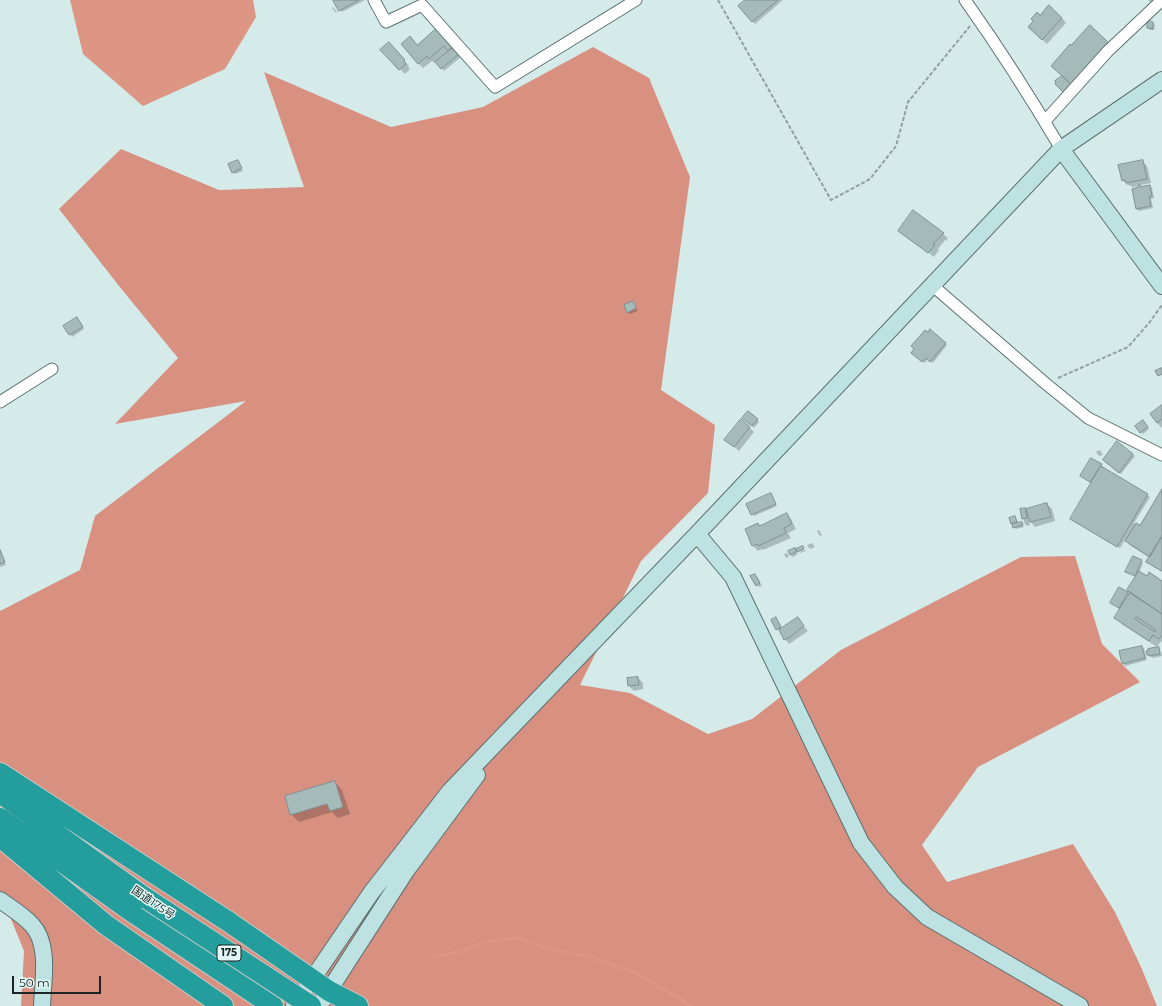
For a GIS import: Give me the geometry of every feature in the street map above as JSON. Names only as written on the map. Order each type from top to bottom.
[{"type":"highway","points":[[0,773],[229,922],[312,979],[324,998],[358,1006]]},
{"type":"highway","name":"国道175号","points":[[0,793],[141,907],[273,1006]]},
{"type":"highway","name":"国道175号","points":[[0,818],[141,907],[311,1006]]},
{"type":"highway","points":[[0,837],[106,925],[223,1006]]},
{"type":"street","points":[[374,0],[386,22],[422,5],[495,87],[636,0]]},
{"type":"street","points":[[965,0],[978,17],[1045,121],[1061,149],[1162,286]]},
{"type":"street","points":[[1045,121],[1108,51],[1162,0]]},
{"type":"street","points":[[294,1006],[371,893],[450,791],[697,534],[1061,149],[1162,80]]},
{"type":"street","points":[[932,285],[1045,383],[1088,418],[1162,455]]},
{"type":"street","points":[[0,402],[52,369]]},
{"type":"street","points":[[697,534],[733,577],[861,843],[895,887],[927,917],[1080,1006]]},
{"type":"street","points":[[324,998],[406,871],[519,719]]},
{"type":"street","points":[[0,900],[33,925],[42,939],[44,957],[42,1006]]},
{"type":"path","points":[[718,0],[831,200],[870,179],[896,146],[908,102],[978,17]]},
{"type":"path","points":[[1045,383],[1128,346],[1149,323],[1162,305]]},
{"type":"shaded area","points":[[70,0],[253,0],[256,17],[225,69],[143,106],[83,54]]},
{"type":"shaded area","points":[[593,47],[649,78],[690,177],[661,390],[715,425],[708,493],[641,561],[580,685],[630,693],[708,734],[752,719],[841,650],[1021,557],[1075,556],[1102,644],[1140,682],[978,767],[922,845],[947,882],[1073,844],[1115,912],[1141,967],[1157,1006],[21,1006],[24,951],[0,892],[0,611],[80,570],[95,516],[246,401],[115,424],[178,358],[59,209],[121,149],[219,190],[304,187],[264,72],[391,127],[483,107]]},
{"type":"building","points":[[333,0],[359,0],[339,11]]},
{"type":"building","points":[[745,0],[778,0],[752,22],[738,6]]},
{"type":"building","points":[[1049,5],[1062,18],[1042,40],[1028,27],[1033,21],[1031,19],[1037,12],[1040,15]]},
{"type":"building","points":[[1148,20],[1153,22],[1153,29],[1147,28]]},
{"type":"building","points":[[1090,25],[1110,44],[1072,85],[1051,66],[1070,44],[1071,45]]},
{"type":"building","points":[[437,28],[453,46],[448,51],[444,46],[429,59],[427,56],[418,64],[401,44],[410,36],[417,45]]},
{"type":"building","points":[[389,42],[405,60],[404,61],[406,64],[399,70],[380,50]]},
{"type":"building","points":[[454,47],[459,54],[441,69],[435,62]]},
{"type":"building","points":[[1062,76],[1072,85],[1064,93],[1055,84],[1055,81]]},
{"type":"building","points":[[238,160],[242,168],[232,173],[228,164]]},
{"type":"building","points":[[1143,160],[1147,179],[1126,183],[1125,180],[1122,181],[1118,165]]},
{"type":"building","points":[[1140,185],[1140,187],[1150,185],[1152,196],[1149,197],[1151,206],[1136,209],[1132,189]]},
{"type":"building","points":[[913,210],[944,233],[933,244],[935,245],[928,253],[898,231]]},
{"type":"building","points":[[633,301],[636,308],[627,313],[624,305]]},
{"type":"building","points":[[77,317],[83,327],[69,335],[63,326]]},
{"type":"building","points":[[930,329],[946,343],[930,362],[926,358],[922,362],[911,353],[914,349],[911,346],[925,330],[928,332]]},
{"type":"building","points":[[1162,368],[1162,374],[1158,376],[1155,371]]},
{"type":"building","points":[[1162,405],[1162,419],[1157,423],[1150,414]]},
{"type":"building","points":[[748,411],[758,419],[752,426],[742,418]]},
{"type":"building","points":[[741,419],[750,427],[734,447],[724,440]]},
{"type":"building","points":[[1143,420],[1148,427],[1140,433],[1135,426]]},
{"type":"building","points":[[1117,441],[1133,454],[1119,473],[1103,460]]},
{"type":"building","points":[[1091,458],[1102,464],[1090,482],[1080,476]]},
{"type":"building","points":[[1101,466],[1148,494],[1117,547],[1070,519]]},
{"type":"building","points":[[1162,489],[1162,536],[1150,557],[1125,541],[1136,523],[1140,525]]},
{"type":"building","points":[[771,493],[776,504],[751,515],[746,504]]},
{"type":"building","points":[[1047,503],[1051,517],[1030,522],[1026,509]]},
{"type":"building","points":[[1025,508],[1027,518],[1022,519],[1020,509]]},
{"type":"building","points":[[787,513],[792,524],[784,528],[786,533],[758,546],[757,544],[752,546],[745,529],[758,523],[759,526]]},
{"type":"building","points":[[1015,516],[1017,522],[1011,524],[1009,518]]},
{"type":"building","points":[[1022,522],[1023,525],[1013,528],[1012,524]]},
{"type":"building","points":[[1162,536],[1162,571],[1146,562]]},
{"type":"building","points":[[803,546],[804,549],[797,552],[796,549]]},
{"type":"building","points":[[795,548],[796,552],[790,555],[788,551]]},
{"type":"building","points":[[0,550],[5,562],[0,564]]},
{"type":"building","points":[[1133,556],[1142,560],[1135,576],[1125,572]]},
{"type":"building","points":[[1139,571],[1147,576],[1149,572],[1162,581],[1162,614],[1127,590]]},
{"type":"building","points":[[755,574],[760,583],[756,586],[750,576]]},
{"type":"building","points":[[1119,587],[1128,592],[1119,608],[1110,603]]},
{"type":"building","points":[[1130,593],[1162,614],[1162,635],[1159,639],[1153,635],[1149,641],[1114,618]],"holes":[[[1137,617],[1156,630],[1155,632],[1135,619]]]},
{"type":"building","points":[[776,617],[781,627],[776,630],[771,620]]},
{"type":"building","points":[[798,617],[804,626],[784,640],[779,630]]},
{"type":"building","points":[[1142,646],[1145,658],[1122,664],[1119,651]]},
{"type":"building","points":[[1159,647],[1160,654],[1147,655],[1146,651],[1148,651],[1148,649]]},
{"type":"building","points":[[638,677],[639,685],[628,686],[627,678]]},
{"type":"building","points":[[335,781],[343,807],[330,811],[327,804],[290,815],[285,796]]},
{"type":"waterway","points":[[432,957],[459,952],[489,941],[520,938],[545,948],[587,956],[636,973],[692,1006]]}]
